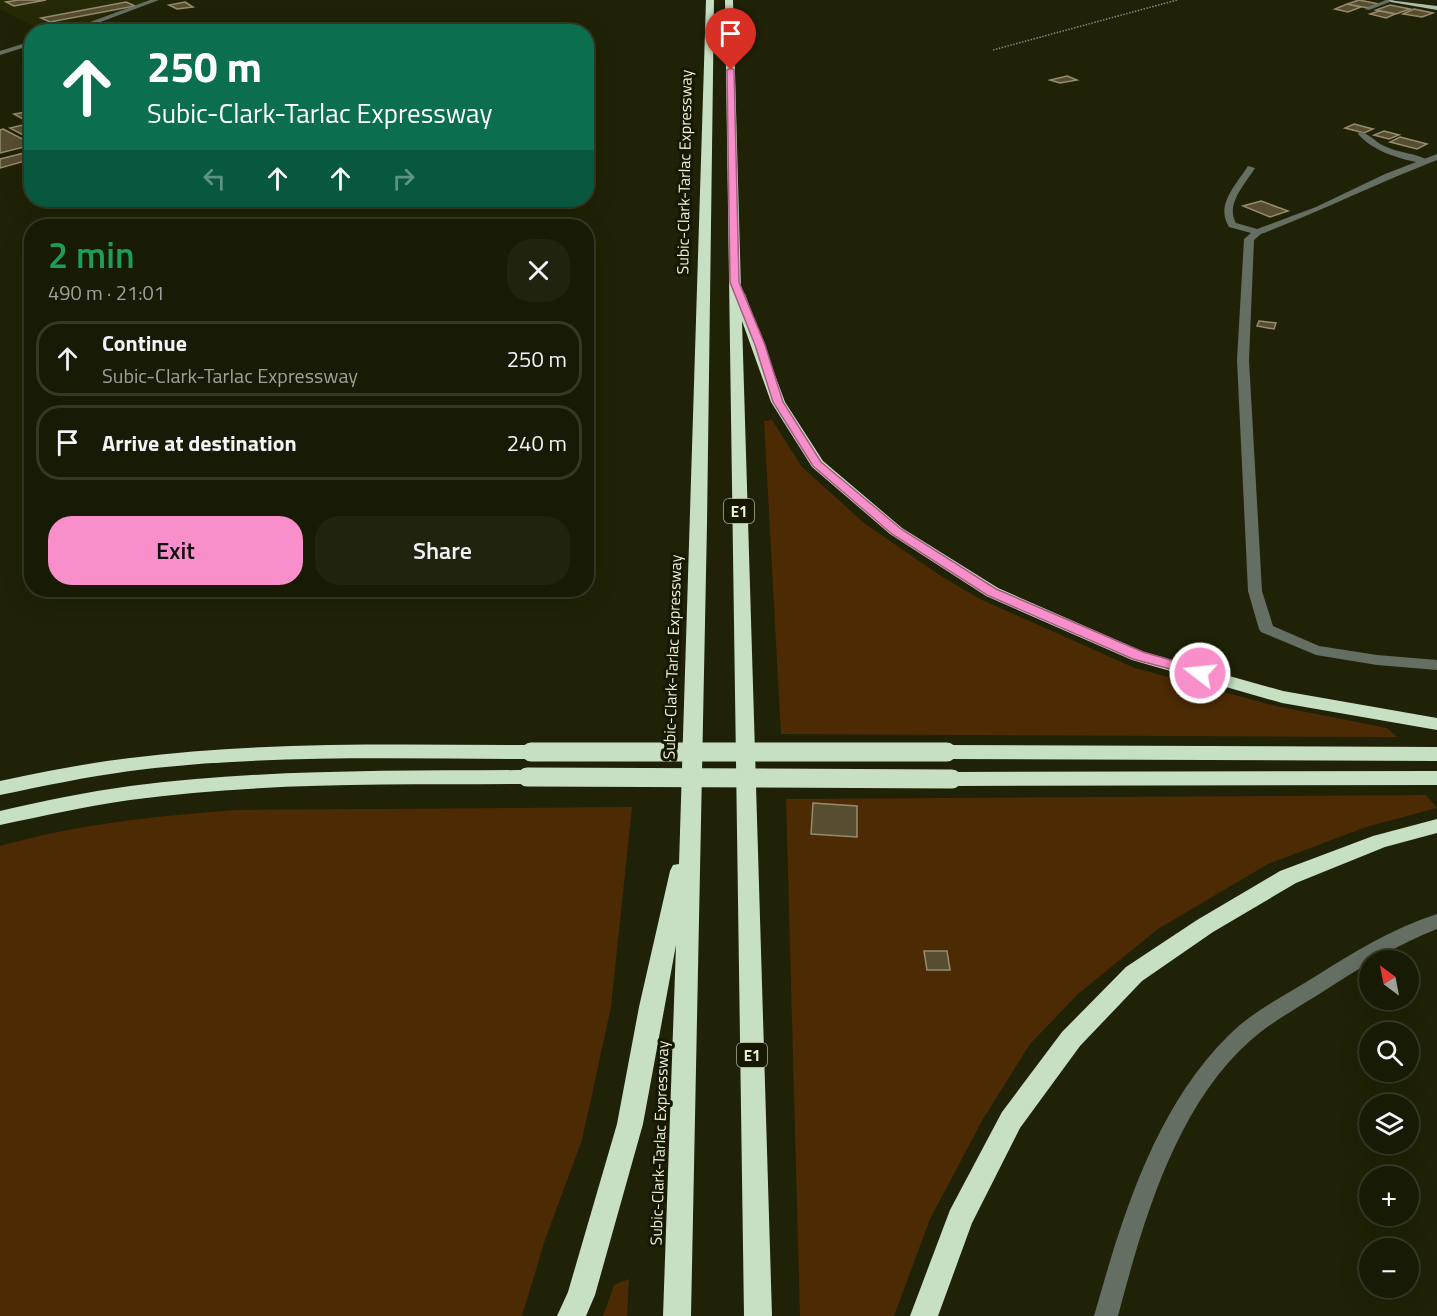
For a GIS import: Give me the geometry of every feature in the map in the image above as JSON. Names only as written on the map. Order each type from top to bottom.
[{"type":"highway","name":"Subic-Clark-Tarlac Expressway","points":[[677,1316],[699,524],[710,0]]},
{"type":"highway","name":"E1","points":[[729,0],[758,1316]]},
{"type":"highway","points":[[734,282],[760,345],[778,402],[817,464],[897,531],[992,592],[1138,656],[1282,697],[1437,724]]},
{"type":"highway","points":[[0,788],[37,779],[106,768],[226,757],[531,752],[1437,754]]},
{"type":"highway","points":[[0,818],[92,797],[217,784],[311,780],[526,777],[1437,778]]},
{"type":"highway","points":[[924,1316],[960,1219],[1011,1120],[1071,1039],[1134,974],[1205,926],[1288,877],[1380,841],[1437,826]]},
{"type":"highway","points":[[571,1316],[581,1294],[630,1124],[651,1007],[689,831]]},
{"type":"main road","points":[[1392,0],[1437,8]]},
{"type":"street","points":[[88,24],[156,0]]},
{"type":"street","points":[[1367,9],[1392,0]]},
{"type":"street","points":[[0,53],[24,46]]},
{"type":"street","points":[[1362,134],[1370,143],[1425,162]]},
{"type":"street","points":[[1437,157],[1388,176],[1319,209],[1258,232],[1249,239],[1243,360],[1255,591],[1266,628],[1316,650],[1377,660],[1437,665]]},
{"type":"street","points":[[1251,168],[1228,205],[1227,216],[1232,225],[1258,232]]},
{"type":"street","points":[[1106,1316],[1139,1203],[1162,1154],[1194,1095],[1235,1042],[1270,1014],[1356,959],[1409,931],[1437,921]]},
{"type":"path","points":[[993,50],[1177,0]]},
{"type":"shaded area","points":[[0,0],[153,0],[96,24],[30,24],[0,9]]},
{"type":"shaded area","points":[[772,420],[802,467],[864,523],[941,576],[980,599],[1135,668],[1276,706],[1387,728],[1397,737],[781,734],[764,421]]},
{"type":"shaded area","points":[[1426,795],[1437,808],[1366,827],[1268,864],[1158,929],[1078,994],[1030,1044],[983,1119],[930,1219],[894,1316],[800,1316],[786,799]]},
{"type":"shaded area","points":[[632,807],[611,1007],[582,1140],[545,1240],[522,1316],[0,1316],[0,846],[58,832],[117,822],[237,810]]},
{"type":"shaded area","points":[[629,1279],[627,1316],[603,1316],[614,1285]]},
{"type":"building","points":[[46,0],[14,6],[6,2]]},
{"type":"building","points":[[1359,0],[1379,4],[1368,8],[1347,4]]},
{"type":"building","points":[[126,2],[135,6],[50,22],[41,18]]},
{"type":"building","points":[[185,2],[193,7],[177,9],[169,5]]},
{"type":"building","points":[[1347,4],[1361,7],[1348,12],[1335,9]]},
{"type":"building","points":[[1390,5],[1410,9],[1396,14],[1376,10]]},
{"type":"building","points":[[1414,9],[1433,13],[1422,17],[1403,14]]},
{"type":"building","points":[[1379,11],[1395,14],[1386,18],[1370,14]]},
{"type":"building","points":[[1067,76],[1077,80],[1060,83],[1050,80]]},
{"type":"building","points":[[24,112],[24,120],[14,114]]},
{"type":"building","points":[[1354,124],[1373,129],[1364,133],[1345,128]]},
{"type":"building","points":[[24,125],[24,135],[10,128]]},
{"type":"building","points":[[3,129],[24,140],[24,147],[0,153],[0,130]]},
{"type":"building","points":[[1384,131],[1399,135],[1389,139],[1374,135]]},
{"type":"building","points":[[1400,137],[1427,144],[1417,149],[1390,142]]},
{"type":"building","points":[[24,153],[24,161],[0,168],[0,159]]},
{"type":"building","points":[[1261,201],[1288,211],[1270,217],[1243,206]]},
{"type":"building","points":[[1259,321],[1276,323],[1274,329],[1257,326]]},
{"type":"building","points":[[813,803],[857,806],[857,837],[811,834]]},
{"type":"building","points":[[924,951],[947,951],[950,970],[927,970]]},
{"type":"route","points":[[731,70],[734,282],[760,345],[778,402],[817,464],[897,531],[992,592],[1138,656],[1200,673]]}]
